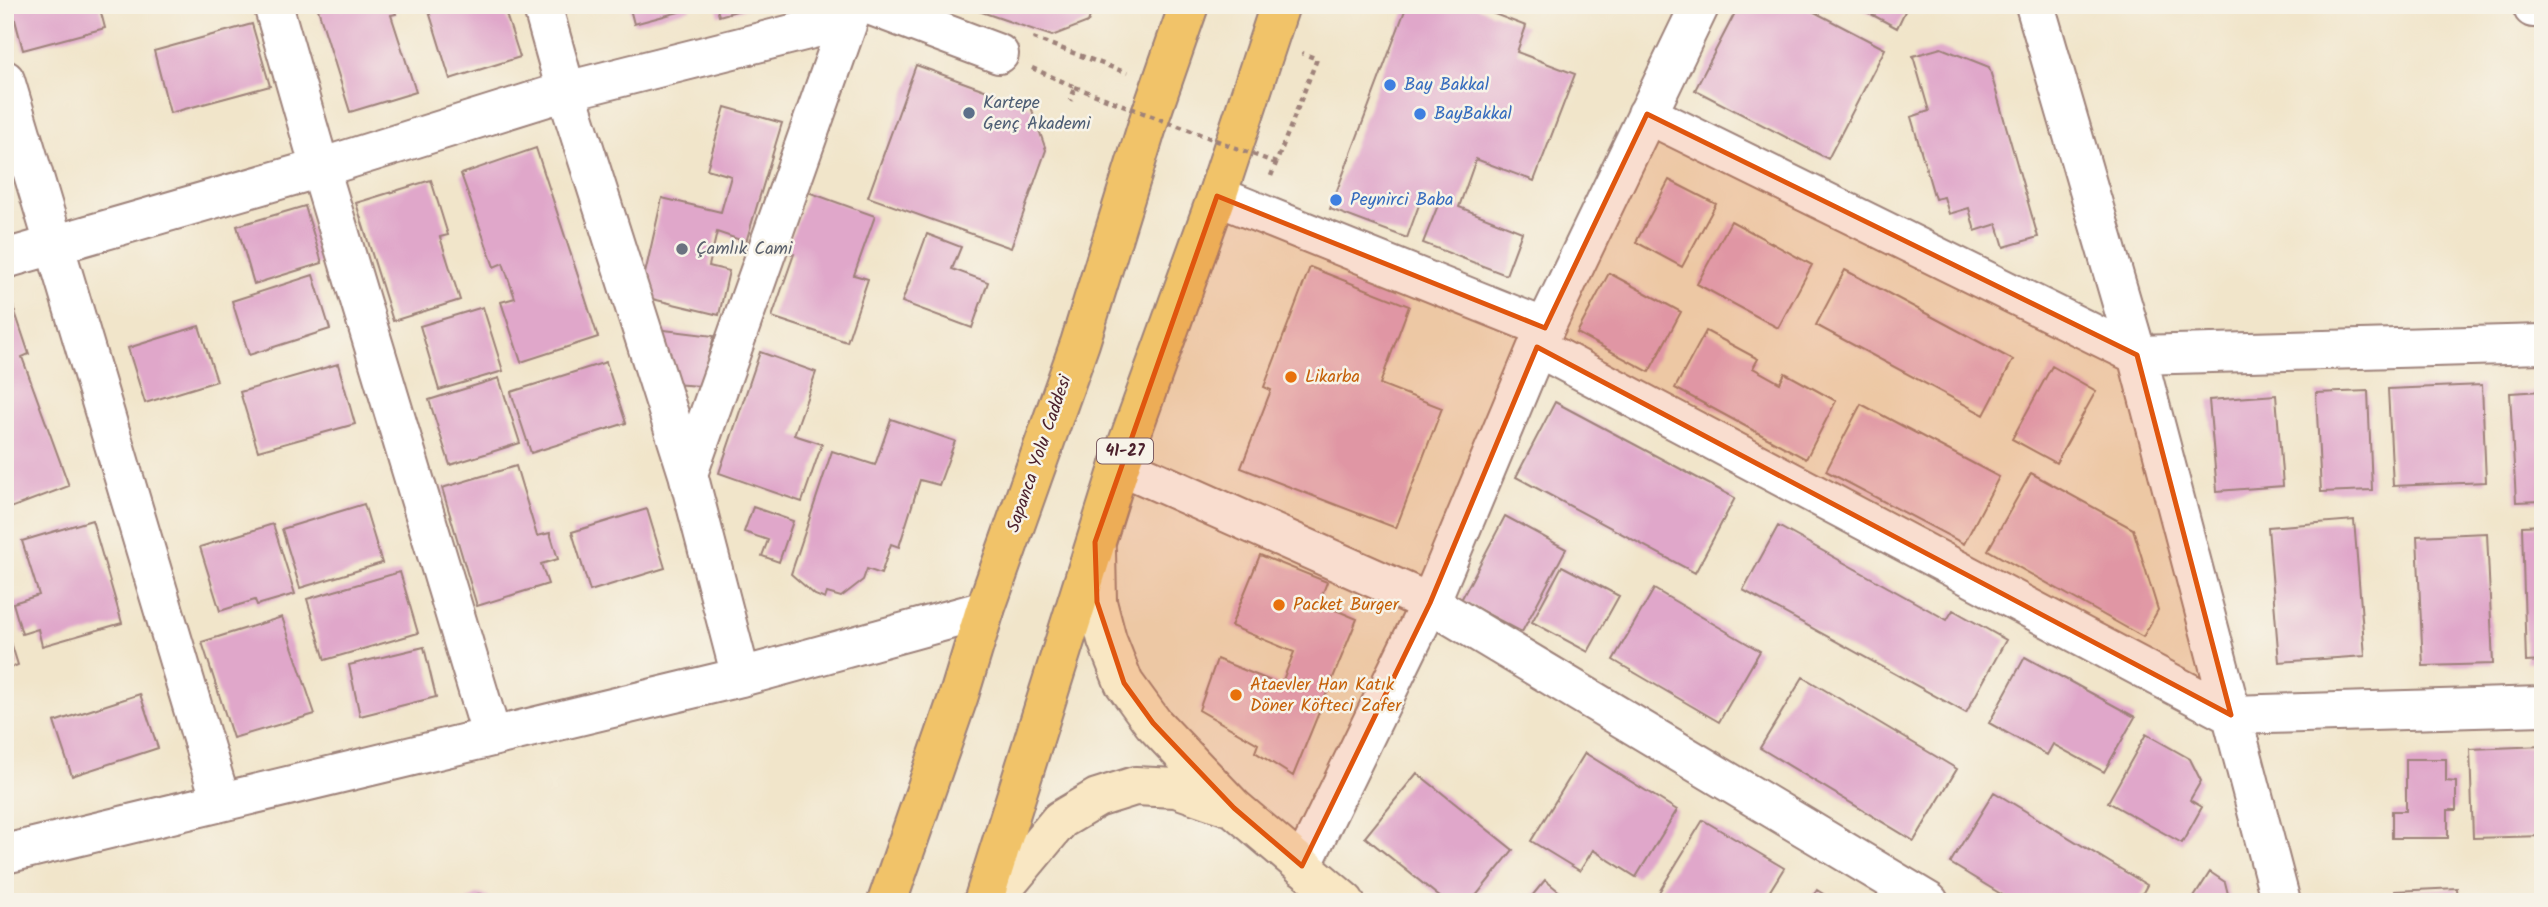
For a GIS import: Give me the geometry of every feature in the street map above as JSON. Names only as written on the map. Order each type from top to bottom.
[{"type":"highway","name":"Sapanca Yolu Caddesi","points":[[887,902],[960,695],[985,610],[1080,343],[1189,5]]},
{"type":"highway","name":"41-27","points":[[983,902],[1120,465],[1217,196],[1280,5]]},
{"type":"street","points":[[273,5],[492,737]]},
{"type":"street","points":[[542,5],[566,91],[688,474],[741,677]]},
{"type":"street","points":[[1302,866],[1430,603],[1541,338],[1700,5]]},
{"type":"street","points":[[2035,5],[2137,355],[2281,902]]},
{"type":"street","points":[[2533,5],[2533,8],[2543,8]]},
{"type":"street","points":[[688,474],[857,10]]},
{"type":"street","points":[[5,259],[320,168],[566,91],[857,10],[999,54]]},
{"type":"street","points":[[5,80],[222,802]]},
{"type":"street","points":[[1647,114],[2137,355],[2543,344]]},
{"type":"street","points":[[1217,196],[1541,338],[2231,715],[2543,706]]},
{"type":"street","points":[[1120,465],[1430,603],[1929,902]]},
{"type":"street","points":[[1095,542],[1097,602],[1107,640],[1124,682],[1153,723],[1234,808],[1345,902]]},
{"type":"street","points":[[5,854],[741,677],[985,610]]},
{"type":"street","points":[[992,902],[1060,820],[1097,798],[1135,786],[1176,788],[1234,808]]},
{"type":"path","points":[[1161,86],[1008,29],[999,54],[1075,87],[1276,163]]},
{"type":"path","points":[[1271,177],[1317,59]]},
{"type":"path","points":[[1071,101],[1075,87]]},
{"type":"highlighted area","points":[[1647,114],[2137,355],[2231,715],[1537,347],[1430,603],[1302,866],[1234,808],[1153,723],[1124,683],[1097,602],[1095,542],[1217,196],[1545,328]]},
{"type":"building","points":[[11,5],[99,5],[105,28],[23,50]]},
{"type":"building","points":[[330,5],[393,5],[396,14],[391,15],[416,92],[350,112],[318,9]]},
{"type":"building","points":[[427,5],[503,5],[520,57],[450,79]]},
{"type":"building","points":[[629,5],[689,5],[690,9],[634,24]]},
{"type":"building","points":[[716,5],[754,5],[754,6],[719,16]]},
{"type":"building","points":[[1094,5],[1088,22],[1052,36],[964,6]]},
{"type":"building","points":[[1407,5],[1471,5],[1526,26],[1517,52],[1575,74],[1534,181],[1476,159],[1459,207],[1522,232],[1506,275],[1423,243],[1440,200],[1423,194],[1407,238],[1330,209]]},
{"type":"building","points":[[1739,5],[1801,5],[1885,49],[1828,159],[1695,90]]},
{"type":"building","points":[[1854,5],[1908,5],[1897,28]]},
{"type":"building","points":[[252,24],[270,86],[170,113],[154,51]]},
{"type":"building","points":[[1941,48],[1989,67],[2038,237],[2004,247],[1997,224],[1975,231],[1969,208],[1949,214],[1944,197],[1935,199],[1911,117],[1929,111],[1913,56]]},
{"type":"building","points":[[916,65],[1031,107],[1046,150],[1011,248],[868,197]]},
{"type":"building","points":[[725,107],[782,123],[746,242],[717,232],[709,266],[729,271],[719,315],[640,296],[662,198],[721,212],[731,176],[707,169]]},
{"type":"building","points":[[536,148],[598,337],[521,362],[501,302],[515,298],[503,263],[494,267],[461,174]]},
{"type":"building","points":[[431,180],[448,235],[440,237],[460,300],[393,321],[356,203]]},
{"type":"building","points":[[1669,180],[1716,204],[1682,267],[1636,242]]},
{"type":"building","points":[[808,192],[875,216],[854,275],[868,279],[847,342],[772,317],[794,254],[786,252]]},
{"type":"building","points":[[305,206],[322,263],[254,284],[237,226]]},
{"type":"building","points":[[1731,221],[1812,265],[1778,328],[1697,284]]},
{"type":"building","points":[[927,234],[961,247],[952,269],[988,282],[972,328],[902,302]]},
{"type":"building","points":[[1310,267],[1409,306],[1380,384],[1442,408],[1396,528],[1241,468],[1271,390],[1264,387]]},
{"type":"building","points":[[1845,270],[2013,360],[1984,415],[1816,325]]},
{"type":"building","points":[[1609,273],[1681,312],[1649,372],[1577,333]]},
{"type":"building","points":[[313,275],[330,329],[249,355],[232,301]]},
{"type":"building","points":[[12,303],[29,354],[22,357],[69,486],[5,510],[5,305]]},
{"type":"building","points":[[483,307],[503,371],[439,390],[420,326]]},
{"type":"building","points":[[199,326],[217,381],[145,403],[128,348]]},
{"type":"building","points":[[656,329],[714,336],[701,386],[672,384]]},
{"type":"building","points":[[1706,331],[1758,359],[1753,368],[1780,383],[1785,373],[1836,401],[1806,459],[1675,388]]},
{"type":"building","points":[[760,352],[816,372],[794,435],[822,444],[802,502],[719,473]]},
{"type":"building","points":[[606,362],[626,423],[531,453],[511,392]]},
{"type":"building","points":[[338,364],[355,424],[258,451],[240,392]]},
{"type":"building","points":[[2052,366],[2096,391],[2056,463],[2012,439]]},
{"type":"building","points":[[499,378],[520,443],[450,465],[429,400]]},
{"type":"building","points":[[2482,385],[2486,482],[2393,486],[2388,389]]},
{"type":"building","points":[[2368,391],[2372,490],[2321,492],[2316,393]]},
{"type":"building","points":[[2543,391],[2543,501],[2516,502],[2510,393]]},
{"type":"building","points":[[2276,395],[2283,486],[2217,491],[2209,400]]},
{"type":"building","points":[[1555,402],[1735,498],[1695,573],[1516,477]]},
{"type":"building","points":[[1861,404],[1999,477],[1964,544],[1826,471]]},
{"type":"building","points":[[891,419],[955,441],[939,485],[920,480],[899,547],[891,544],[881,574],[867,569],[863,580],[841,597],[827,593],[825,599],[815,595],[791,574],[832,451],[875,465]]},
{"type":"building","points":[[516,466],[537,536],[550,533],[558,559],[541,564],[548,584],[477,606],[442,488]]},
{"type":"building","points":[[2031,473],[2133,529],[2158,610],[2143,637],[1988,550]]},
{"type":"building","points":[[364,504],[382,563],[300,588],[282,529]]},
{"type":"building","points":[[753,507],[793,521],[779,562],[762,556],[768,540],[744,532]]},
{"type":"building","points":[[647,509],[665,568],[590,591],[572,532]]},
{"type":"building","points":[[1505,516],[1566,549],[1522,632],[1461,600]]},
{"type":"building","points":[[92,520],[122,623],[42,646],[38,629],[22,634],[13,603],[39,595],[22,541]]},
{"type":"building","points":[[2354,520],[2365,656],[2279,662],[2268,527]]},
{"type":"building","points":[[273,524],[295,594],[257,605],[255,600],[220,611],[200,547]]},
{"type":"building","points":[[2543,525],[2543,661],[2526,662],[2522,526]]},
{"type":"building","points":[[1778,526],[1947,620],[1953,610],[2006,640],[1966,713],[1743,590]]},
{"type":"building","points":[[2487,533],[2493,664],[2423,666],[2417,536]]},
{"type":"building","points":[[1260,555],[1327,582],[1319,603],[1357,619],[1293,776],[1255,752],[1258,744],[1199,710],[1217,659],[1281,685],[1294,652],[1231,626]]},
{"type":"building","points":[[1562,566],[1619,596],[1588,652],[1532,622]]},
{"type":"building","points":[[400,572],[418,633],[325,660],[307,599]]},
{"type":"building","points":[[1654,589],[1760,651],[1719,722],[1613,660]]},
{"type":"building","points":[[282,617],[315,714],[233,738],[202,642]]},
{"type":"building","points":[[5,627],[18,665],[5,670]]},
{"type":"building","points":[[424,647],[436,697],[360,716],[349,665]]},
{"type":"building","points":[[2025,657],[2135,717],[2104,772],[2053,744],[2047,755],[1989,723]]},
{"type":"building","points":[[1803,677],[1957,769],[1914,841],[1760,748]]},
{"type":"building","points":[[140,694],[158,748],[72,776],[54,722]]},
{"type":"building","points":[[2146,734],[2190,759],[2201,781],[2190,800],[2202,807],[2182,843],[2108,802]]},
{"type":"building","points":[[2543,746],[2543,836],[2473,838],[2470,749]]},
{"type":"building","points":[[1585,753],[1677,810],[1636,877],[1593,850],[1580,871],[1531,841]]},
{"type":"building","points":[[2406,759],[2446,759],[2446,781],[2456,782],[2456,810],[2448,810],[2448,838],[2392,838],[2392,811],[2406,811]]},
{"type":"building","points":[[1417,773],[1513,850],[1471,902],[1446,902],[1365,837]]},
{"type":"building","points":[[1994,792],[2147,885],[2138,902],[2014,902],[1950,863]]},
{"type":"building","points":[[1703,820],[1784,868],[1763,902],[1653,902]]},
{"type":"building","points":[[2210,872],[2225,882],[2230,902],[2191,902]]},
{"type":"building","points":[[1545,880],[1572,902],[1527,902]]},
{"type":"building","points":[[2457,888],[2458,902],[2396,902],[2395,891]]},
{"type":"building","points":[[1817,890],[1836,902],[1810,902]]},
{"type":"building","points":[[478,894],[488,896],[492,902],[465,902]]},
{"type":"place","name":"Bay Bakkal","points":[[1390,85]]},
{"type":"place","name":"Kartepe Genç Akademi","points":[[969,113]]},
{"type":"place","name":"BayBakkal","points":[[1420,114]]},
{"type":"place","name":"Peynirci Baba","points":[[1336,200]]},
{"type":"place","name":"Çamlık Cami","points":[[682,249]]},
{"type":"place","name":"Likarba","points":[[1291,377]]},
{"type":"place","name":"Packet Burger","points":[[1279,605]]},
{"type":"place","name":"Ataevler Han Katık Döner Köfteci Zafer","points":[[1236,695]]}]
